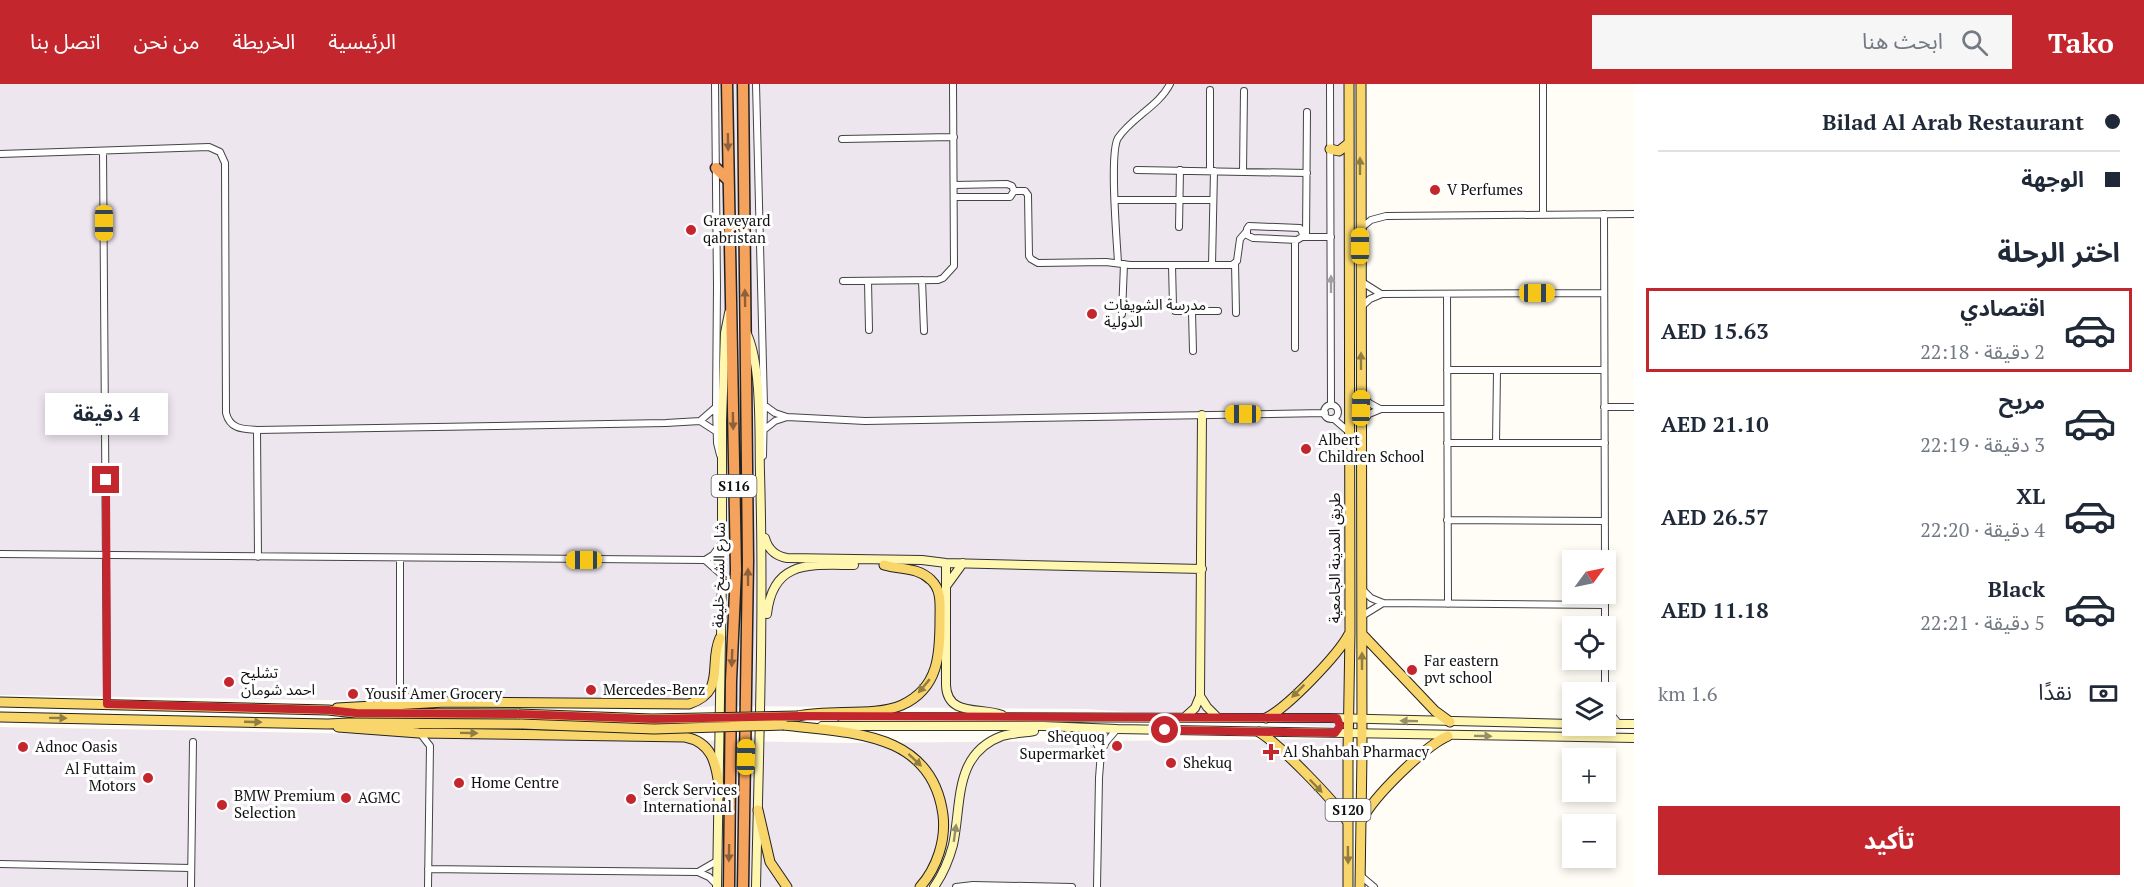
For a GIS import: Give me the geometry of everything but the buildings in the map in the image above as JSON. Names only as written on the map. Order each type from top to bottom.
[{"type":"highway","name":"شارع الشيخ خليفة","points":[[727,84],[736,570],[731,681],[729,887]]},
{"type":"highway","name":"شارع الشيخ خليفة","points":[[743,84],[748,561],[743,887]]},
{"type":"highway","points":[[716,168],[728,180]]},
{"type":"main road","name":"طريق المدينة الجامعية","points":[[1348,887],[1349,84]]},
{"type":"main road","name":"طريق المدينة الجامعية","points":[[1360,887],[1362,748],[1361,84]]},
{"type":"main road","points":[[1330,149],[1339,151],[1349,143]]},
{"type":"main road","points":[[717,886],[725,333],[731,307]]},
{"type":"main road","points":[[1349,309],[1354,333],[1361,336]]},
{"type":"main road","points":[[745,330],[751,343],[755,365],[762,529],[756,887]]},
{"type":"main road","points":[[1184,717],[1195,708],[1200,696],[1202,415]]},
{"type":"main road","points":[[762,529],[769,548],[783,557],[1202,569]]},
{"type":"main road","points":[[762,636],[771,591],[788,572],[806,566],[942,563]]},
{"type":"main road","points":[[942,563],[947,585],[947,696],[959,708],[993,712],[1008,717]]},
{"type":"main road","points":[[947,585],[963,563]]},
{"type":"main road","points":[[861,722],[912,699],[927,684],[939,658],[940,603],[935,584],[920,571],[884,565]]},
{"type":"main road","points":[[1266,718],[1284,706],[1340,649],[1350,632]]},
{"type":"main road","points":[[1362,634],[1435,711],[1449,722]]},
{"type":"main road","points":[[328,710],[417,703],[689,705],[701,699],[714,683],[717,646],[720,638]]},
{"type":"main road","points":[[1200,696],[1217,717]]},
{"type":"main road","points":[[0,702],[652,719],[798,716],[824,712],[861,722],[1448,736],[1634,738]]},
{"type":"main road","points":[[1349,706],[1356,709],[1362,708]]},
{"type":"main road","points":[[0,717],[327,724],[520,724],[654,729],[1008,717],[1337,718],[1562,724]]},
{"type":"main road","points":[[1335,733],[1340,726],[1337,718]]},
{"type":"main road","points":[[1373,734],[1371,728],[1374,720]]},
{"type":"main road","points":[[861,722],[884,740],[906,751],[924,768],[937,790],[943,817],[942,845],[930,873],[920,887]]},
{"type":"main road","points":[[327,724],[352,729],[419,733],[692,738],[703,744],[712,754],[719,786]]},
{"type":"main road","points":[[1619,724],[1634,724]]},
{"type":"main road","points":[[934,887],[950,855],[961,780],[970,763],[981,750],[997,739],[1033,731],[1043,726]]},
{"type":"main road","points":[[1259,732],[1274,743],[1341,811],[1348,823]]},
{"type":"main road","points":[[1361,822],[1369,807],[1415,760],[1433,744],[1448,736]]},
{"type":"main road","points":[[1348,748],[1355,744],[1362,748]]},
{"type":"main road","points":[[758,810],[770,862],[787,887]]},
{"type":"street","points":[[715,84],[716,407],[718,450],[722,459]]},
{"type":"street","points":[[756,84],[765,429],[760,475]]},
{"type":"street","points":[[843,281],[943,278],[954,266],[953,84]]},
{"type":"street","points":[[1122,314],[1121,264],[1115,200],[1116,142],[1170,84]]},
{"type":"street","points":[[1330,84],[1334,407],[1338,414],[1334,418]]},
{"type":"street","points":[[1543,84],[1544,214]]},
{"type":"street","points":[[1210,90],[1212,265]]},
{"type":"street","points":[[1243,171],[1244,91]]},
{"type":"street","points":[[1304,237],[1307,112]]},
{"type":"street","points":[[842,139],[954,137]]},
{"type":"street","points":[[0,154],[209,147],[215,148],[224,157],[226,413],[230,423],[238,429],[646,424],[700,421],[716,407]]},
{"type":"street","points":[[103,151],[107,704]]},
{"type":"street","points":[[1137,170],[1307,173]]},
{"type":"street","points":[[1179,227],[1180,170]]},
{"type":"street","points":[[954,185],[1010,185],[1014,191]]},
{"type":"street","points":[[983,185],[983,197]]},
{"type":"street","points":[[954,197],[1010,197],[1014,191]]},
{"type":"street","points":[[1014,191],[1023,191],[1028,195],[1029,256],[1034,262],[1172,265],[1235,263]]},
{"type":"street","points":[[1115,200],[1213,200]]},
{"type":"street","points":[[1604,214],[1605,550]]},
{"type":"street","points":[[1360,229],[1371,220],[1386,216],[1634,214]]},
{"type":"street","points":[[1236,313],[1235,263],[1238,259],[1240,239],[1249,226],[1300,228],[1304,237]]},
{"type":"street","points":[[1246,232],[1252,238],[1295,240],[1304,237],[1331,237]]},
{"type":"street","points":[[1295,240],[1295,348]]},
{"type":"street","points":[[1172,265],[1173,309],[1178,312],[1218,311]]},
{"type":"street","points":[[868,280],[869,330]]},
{"type":"street","points":[[922,280],[924,331]]},
{"type":"street","points":[[1361,281],[1370,289],[1382,294],[1604,293]]},
{"type":"street","points":[[1361,307],[1370,299],[1382,294]]},
{"type":"street","points":[[1447,294],[1448,604]]},
{"type":"street","points":[[1192,312],[1193,351]]},
{"type":"street","points":[[1447,370],[1604,370]]},
{"type":"street","points":[[1496,443],[1497,370]]},
{"type":"street","points":[[1362,392],[1369,403],[1381,409]]},
{"type":"street","points":[[1324,413],[1326,408],[1334,407],[1349,399]]},
{"type":"street","points":[[764,405],[775,413],[787,417],[877,420],[1027,420],[1324,413]]},
{"type":"street","points":[[1605,407],[1634,407]]},
{"type":"street","points":[[1361,423],[1369,414],[1381,409],[1447,409]]},
{"type":"street","points":[[1324,413],[1328,418],[1334,418],[1349,432]]},
{"type":"street","points":[[765,429],[775,421],[787,417]]},
{"type":"street","points":[[700,421],[717,432]]},
{"type":"street","points":[[257,430],[258,557]]},
{"type":"street","points":[[1447,443],[1605,443]]},
{"type":"street","points":[[1447,520],[1605,521]]},
{"type":"street","points":[[0,554],[705,560],[717,551],[722,543]]},
{"type":"street","points":[[386,705],[395,698],[400,687],[400,558]]},
{"type":"street","points":[[705,560],[722,575]]},
{"type":"street","points":[[1362,589],[1371,598],[1383,603],[1605,605],[1605,616]]},
{"type":"street","points":[[1362,616],[1383,603]]},
{"type":"street","points":[[400,687],[407,697],[417,703]]},
{"type":"street","points":[[1616,720],[1619,724]]},
{"type":"street","points":[[1083,728],[1094,739],[1101,752]]},
{"type":"street","points":[[1097,887],[1101,752],[1106,742],[1118,729]]},
{"type":"street","points":[[419,733],[430,746],[428,887]]},
{"type":"street","points":[[430,746],[444,733]]},
{"type":"street","points":[[191,887],[193,742]]},
{"type":"street","points":[[698,872],[717,861]]},
{"type":"street","points":[[0,864],[191,868]]},
{"type":"street","points":[[428,869],[698,872],[709,877],[717,886]]},
{"type":"street","points":[[1360,875],[1374,887]]},
{"type":"street","points":[[956,887],[973,885],[1072,887]]},
{"type":"shaded area","points":[[0,84],[1355,84],[1355,729],[1087,709],[716,706],[676,709],[384,701],[0,695]]},
{"type":"shaded area","points":[[0,727],[847,743],[1343,739],[1343,887],[0,887]]},
{"type":"place","name":"V Perfumes","points":[[1435,190]]},
{"type":"place","name":"Graveyard qabristan","points":[[691,230]]},
{"type":"place","name":"مدرسة الشويفات الدولية","points":[[1092,314]]},
{"type":"place","name":"Albert Children School","points":[[1306,449]]},
{"type":"place","name":"Far eastern pvt school","points":[[1412,670]]},
{"type":"place","name":"تشليح احمد شومان","points":[[229,682]]},
{"type":"place","name":"Mercedes-Benz","points":[[591,690]]},
{"type":"place","name":"Yousif Amer Grocery","points":[[353,694]]},
{"type":"place","name":"Shequoq Supermarket","points":[[1117,746]]},
{"type":"place","name":"Adnoc Oasis","points":[[23,747]]},
{"type":"place","name":"Al Shahbah Pharmacy","points":[[1271,752]]},
{"type":"place","name":"Shekuq","points":[[1171,763]]},
{"type":"place","name":"Al Futtaim Motors","points":[[148,778]]},
{"type":"place","name":"Home Centre","points":[[459,783]]},
{"type":"place","name":"AGMC","points":[[346,798]]},
{"type":"place","name":"Serck Services International","points":[[631,799]]},
{"type":"place","name":"BMW Premium Selection","points":[[222,805]]},
{"type":"route","points":[[106,480],[107,704],[328,710],[356,713],[519,714],[652,719],[798,716],[1337,718],[1340,726],[1335,733],[1165,730]]}]
